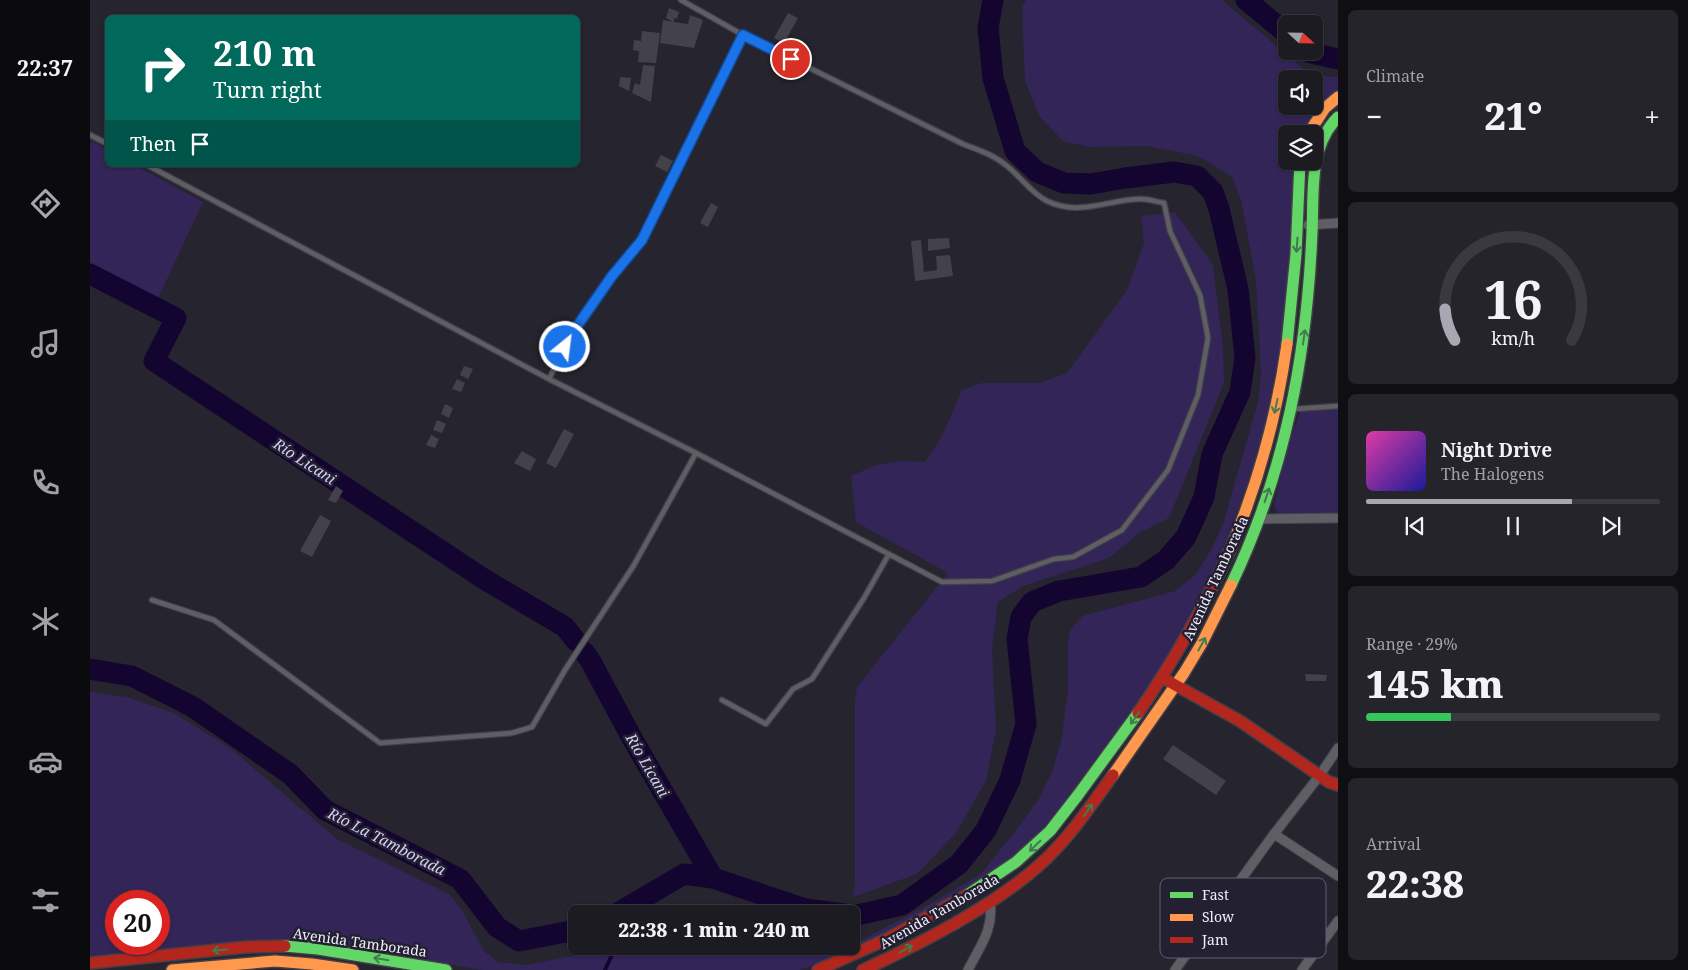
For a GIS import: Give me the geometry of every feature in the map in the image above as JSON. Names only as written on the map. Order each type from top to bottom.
[{"type":"main road","points":[[1314,125],[1325,108],[1338,98]]},
{"type":"main road","name":"Avenida Tamborada","points":[[862,970],[892,957],[990,902],[1032,872],[1078,825],[1176,685],[1201,645],[1219,610],[1259,519],[1276,467],[1297,383],[1305,328],[1313,225],[1315,164],[1326,132],[1338,118]]},
{"type":"main road","name":"Avenida Tamborada","points":[[818,970],[868,949],[938,911],[1006,871],[1030,850],[1053,828],[1072,804],[1162,678],[1196,622],[1215,582],[1246,506],[1275,410],[1285,360],[1295,266],[1300,170]]},
{"type":"main road","points":[[1162,678],[1240,721],[1330,782],[1338,784]]},
{"type":"main road","name":"Avenida Tamborada","points":[[90,963],[246,947],[282,946],[318,949],[446,970]]},
{"type":"main road","name":"Avenida Tamborada","points":[[172,970],[275,960],[310,967],[353,970]]},
{"type":"street","points":[[1298,225],[1338,223]]},
{"type":"street","points":[[1259,519],[1338,518]]},
{"type":"street","points":[[1242,878],[1320,775],[1338,748]]},
{"type":"street","points":[[1274,834],[1338,876]]},
{"type":"street","points":[[968,970],[988,932],[992,916],[990,902]]},
{"type":"street","points":[[1326,937],[1338,921]]},
{"type":"street","points":[[310,967],[318,949]]},
{"type":"street","points":[[1175,970],[1184,958]]},
{"type":"street","points":[[1302,970],[1311,958]]},
{"type":"lane","points":[[150,167],[549,379],[696,453],[942,582],[992,580],[1054,559],[1073,557],[1122,530],[1168,470],[1198,394],[1208,338],[1200,295],[1170,231],[1164,203],[1142,199],[1121,201],[1090,208],[1065,206],[1048,201],[1030,189],[1008,166],[990,154],[963,144],[743,35],[681,0]]},
{"type":"lane","points":[[549,379],[573,332],[612,276],[642,240],[743,35]]},
{"type":"lane","points":[[90,135],[105,142]]},
{"type":"lane","points":[[1291,409],[1338,406]]},
{"type":"lane","points":[[152,600],[214,620],[380,743],[512,733],[532,727],[565,670],[634,565],[696,453]]},
{"type":"lane","points":[[722,700],[766,724],[793,689],[812,679],[864,598],[889,554]]},
{"type":"shaded area","points":[[1026,0],[1222,0],[1278,47],[1278,60],[1293,60],[1305,70],[1278,70],[1278,115],[1317,115],[1309,125],[1278,125],[1278,170],[1293,170],[1289,271],[1278,358],[1264,429],[1249,480],[1227,538],[1204,590],[1179,637],[1151,682],[1114,735],[1053,817],[1002,866],[880,938],[860,946],[860,941],[928,905],[981,874],[1024,820],[1040,797],[1054,767],[1062,736],[1068,689],[1068,641],[1070,631],[1082,616],[1175,591],[1195,575],[1211,550],[1223,524],[1258,402],[1261,374],[1256,280],[1241,200],[1232,177],[1198,156],[1147,146],[1088,147],[1063,141],[1040,117],[1025,81],[1022,7]]},
{"type":"shaded area","points":[[1323,75],[1338,77],[1338,90],[1323,108]]},
{"type":"shaded area","points":[[92,141],[105,149],[105,167],[139,167],[203,202],[154,307],[90,274],[90,145]]},
{"type":"shaded area","points":[[1175,212],[1213,265],[1223,348],[1224,383],[1169,518],[1139,533],[1109,558],[1023,586],[998,602],[992,649],[996,729],[986,781],[956,833],[917,874],[853,897],[855,880],[855,700],[857,687],[948,573],[856,522],[851,476],[876,465],[901,461],[925,462],[942,436],[962,390],[982,383],[1040,383],[1067,373],[1127,290],[1144,243],[1141,216]]},
{"type":"shaded area","points":[[1338,409],[1338,513],[1277,513],[1274,504],[1289,443],[1300,412]]},
{"type":"shaded area","points":[[90,692],[126,697],[174,713],[230,748],[337,839],[449,894],[462,910],[484,951],[498,962],[525,965],[578,955],[840,955],[799,970],[483,970],[322,943],[170,952],[170,890],[105,890],[105,955],[108,955],[90,956]]},
{"type":"building","points":[[669,8],[679,12],[677,19],[674,18],[674,22],[666,18]]},
{"type":"building","points":[[788,13],[798,18],[784,43],[774,38]]},
{"type":"building","points":[[690,15],[703,20],[694,48],[660,43],[663,20],[688,24]]},
{"type":"building","points":[[642,31],[660,33],[656,63],[638,62],[639,51],[633,50],[634,40],[641,41]]},
{"type":"building","points":[[643,65],[655,66],[651,102],[632,93],[635,83],[640,85]]},
{"type":"building","points":[[620,77],[631,78],[629,91],[619,86]]},
{"type":"building","points":[[661,155],[673,161],[667,172],[655,166]]},
{"type":"building","points":[[711,203],[718,207],[708,227],[700,223]]},
{"type":"building","points":[[949,238],[950,248],[928,251],[928,239]]},
{"type":"building","points":[[921,240],[924,272],[937,270],[936,256],[950,255],[953,276],[915,281],[911,241]]},
{"type":"building","points":[[464,366],[473,369],[468,379],[460,375]]},
{"type":"building","points":[[457,379],[465,383],[461,392],[452,389]]},
{"type":"building","points":[[445,404],[453,408],[449,418],[441,414]]},
{"type":"building","points":[[437,420],[446,424],[442,433],[433,430]]},
{"type":"building","points":[[564,429],[574,434],[556,468],[546,463]]},
{"type":"building","points":[[431,435],[439,439],[435,448],[426,445]]},
{"type":"building","points":[[522,451],[536,459],[530,471],[514,463]]},
{"type":"building","points":[[336,486],[343,491],[336,503],[328,500]]},
{"type":"building","points":[[320,515],[331,521],[312,557],[300,551]]},
{"type":"building","points":[[1305,674],[1327,675],[1326,681],[1306,681]]},
{"type":"building","points":[[1173,745],[1226,781],[1216,795],[1163,759]]},
{"type":"waterway","name":"Río La Tamborada","points":[[860,914],[902,905],[959,864],[986,830],[1010,780],[1026,724],[1017,639],[1021,617],[1032,602],[1059,591],[1141,577],[1166,560],[1186,537],[1204,497],[1212,454],[1240,392],[1245,358],[1238,289],[1219,209],[1213,192],[1197,176],[1174,172],[1091,184],[1064,183],[1037,172],[1015,151],[993,78],[988,28],[993,0]]},
{"type":"waterway","name":"Río La Tamborada","points":[[1246,0],[1278,26]]},
{"type":"waterway","name":"Río La Tamborada","points":[[1323,56],[1338,59]]},
{"type":"waterway","name":"Río Licani","points":[[90,274],[176,318],[154,361],[484,579],[565,627],[576,641]]},
{"type":"waterway","name":"Río Licani","points":[[584,652],[713,878]]},
{"type":"waterway","name":"Río La Tamborada","points":[[90,669],[132,676],[193,707],[290,774],[325,810],[460,879],[497,927],[519,941],[568,932]]},
{"type":"waterway","name":"Río La Tamborada","points":[[631,905],[684,874],[713,878],[793,905]]},
{"type":"waterway","points":[[605,970],[612,955]]},
{"type":"traffic: fast","points":[[1231,585],[1250,543],[1266,500],[1290,413],[1305,323],[1312,232],[1314,172],[1322,142],[1328,129],[1338,117]]},
{"type":"traffic: fast","points":[[1287,344],[1296,254],[1300,170]]},
{"type":"traffic: fast","points":[[967,895],[1016,862],[1050,831],[1138,713]]},
{"type":"traffic: fast","points":[[285,946],[318,949],[446,970]]},
{"type":"traffic: slow","points":[[1314,125],[1325,108],[1338,97]]},
{"type":"traffic: slow","points":[[1230,550],[1258,475],[1278,397],[1287,344]]},
{"type":"traffic: slow","points":[[1113,775],[1184,673],[1202,643],[1231,585]]},
{"type":"traffic: slow","points":[[172,970],[275,961],[353,970]]},
{"type":"traffic: jam","points":[[1138,713],[1188,633],[1230,550]]},
{"type":"traffic: jam","points":[[1168,681],[1240,721],[1329,782],[1338,785]]},
{"type":"traffic: jam","points":[[863,970],[910,948],[959,921],[1006,892],[1027,876],[1064,839],[1113,775]]},
{"type":"traffic: jam","points":[[818,970],[887,939],[967,895]]},
{"type":"traffic: jam","points":[[90,963],[246,947],[285,946]]},
{"type":"route","points":[[565,347],[573,332],[612,276],[642,240],[743,35],[791,59]]}]
